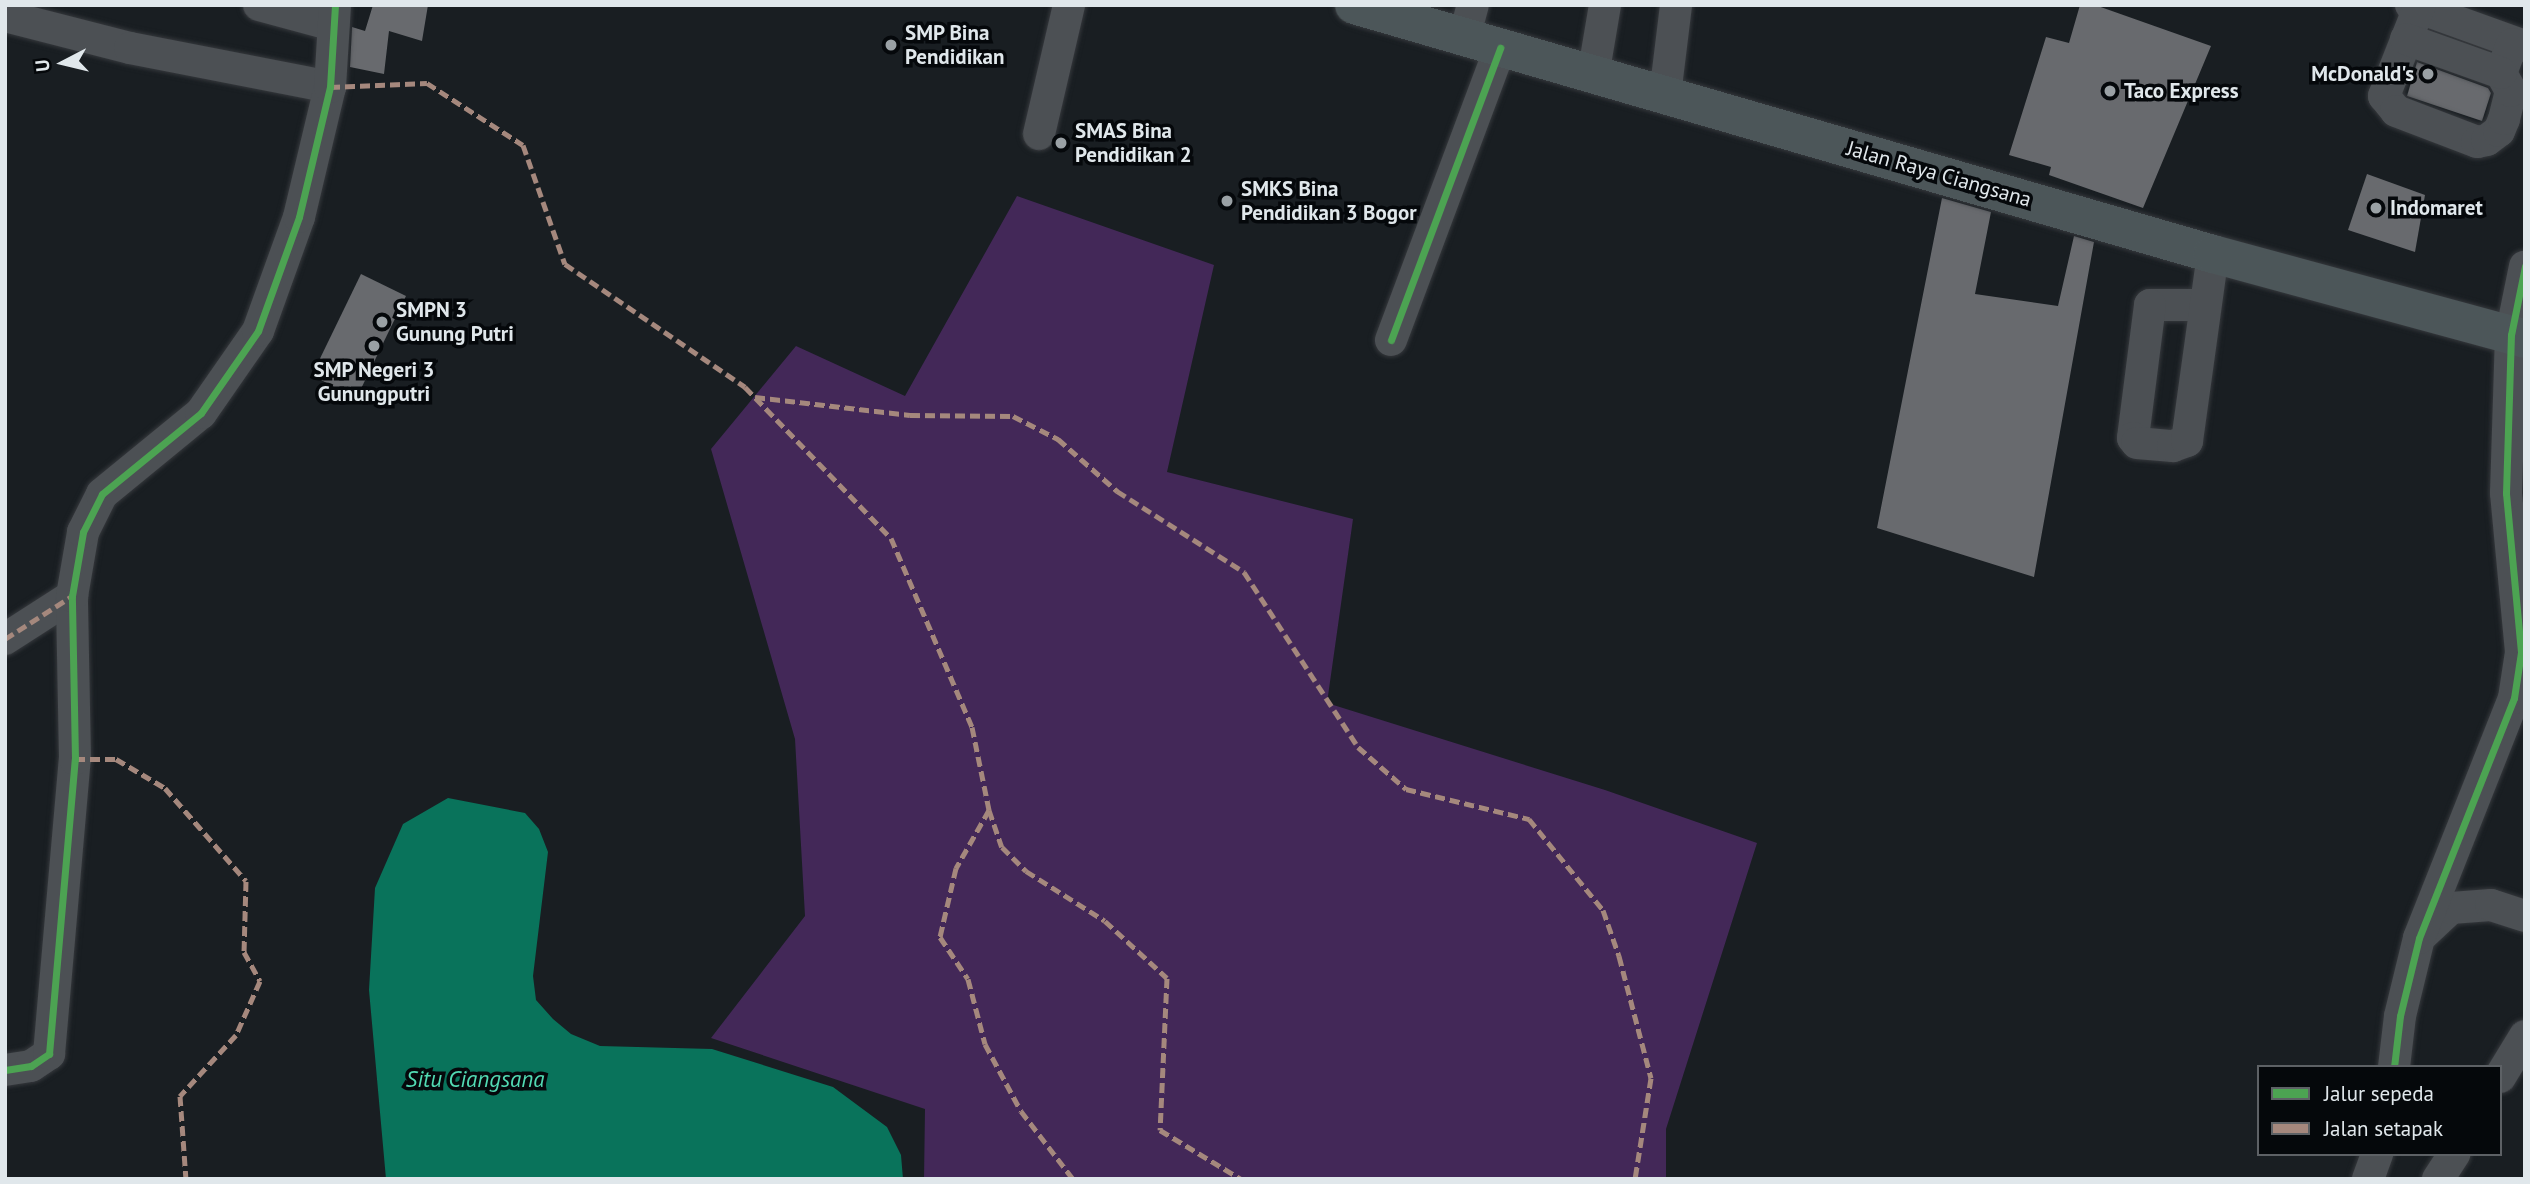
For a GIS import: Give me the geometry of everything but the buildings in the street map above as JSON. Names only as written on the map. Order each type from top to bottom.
[{"type":"main road","name":"Jalan Raya Ciangsana","points":[[1354,5],[1469,22],[1500,48],[1593,76],[2213,254],[2518,337]]},
{"type":"street","points":[[5,1070],[31,1066],[49,1054],[75,759],[72,596],[83,532],[102,494],[201,413],[258,331],[299,217],[330,87],[334,15],[259,5]]},
{"type":"street","points":[[1039,134],[1069,5]]},
{"type":"street","points":[[1593,76],[1605,5]]},
{"type":"street","points":[[1665,95],[1676,5]]},
{"type":"street","points":[[2406,39],[2501,73],[2511,91],[2513,129],[2477,142],[2387,104],[2384,96],[2417,6],[2518,45],[2501,73]]},
{"type":"street","points":[[5,16],[130,48],[330,87]]},
{"type":"street","points":[[1391,340],[1500,48]]},
{"type":"street","points":[[2205,305],[2213,254]]},
{"type":"street","points":[[2394,1065],[2400,1016],[2419,938],[2445,898],[2462,831],[2515,698],[2521,652],[2506,493],[2517,392],[2518,337],[2525,267]]},
{"type":"street","points":[[5,639],[72,596]]},
{"type":"street","points":[[2462,831],[2525,713]]},
{"type":"street","points":[[2445,898],[2491,905],[2525,916]]},
{"type":"street","points":[[2502,1074],[2525,1036]]},
{"type":"street","points":[[2368,1179],[2376,1156]]},
{"type":"street","points":[[2438,1179],[2453,1156]]},
{"type":"shaded area","points":[[1017,196],[1214,265],[1167,472],[1353,519],[1327,703],[1605,790],[1757,843],[1666,1129],[1666,1179],[924,1179],[925,1109],[711,1038],[805,916],[795,739],[711,449],[796,346],[905,396]]},
{"type":"water","name":"Situ Ciangsana","points":[[448,798],[525,813],[539,829],[548,852],[533,976],[536,1000],[553,1019],[571,1034],[600,1046],[712,1049],[833,1087],[887,1127],[901,1155],[903,1179],[386,1179],[369,990],[375,888],[403,824]]},
{"type":"marked path","points":[[330,87],[427,83],[523,145],[565,264],[745,387],[891,538],[972,727],[989,810],[1002,847],[1026,871],[1105,921],[1167,978],[1160,1130],[1241,1179]]},
{"type":"marked path","points":[[755,397],[910,415],[1013,416],[1058,439],[1117,491],[1244,572],[1358,747],[1406,789],[1529,819],[1603,910],[1619,956],[1651,1078],[1635,1179]]},
{"type":"marked path","points":[[5,639],[72,596]]},
{"type":"marked path","points":[[75,759],[116,759],[165,788],[246,881],[244,952],[260,981],[236,1035],[180,1096],[186,1179]]},
{"type":"marked path","points":[[989,810],[956,868],[940,937],[968,979],[985,1044],[1021,1111],[1073,1179]]},
{"type":"cycle path","points":[[5,1070],[31,1066],[49,1054],[75,759],[72,596],[83,532],[102,494],[201,413],[258,331],[299,217],[330,87],[335,5]]},
{"type":"cycle path","points":[[1391,340],[1500,48]]},
{"type":"cycle path","points":[[2394,1065],[2400,1016],[2419,938],[2514,698],[2521,652],[2506,493],[2511,335],[2525,266]]},
{"type":"place","name":"SMP Bina Pendidikan","points":[[891,45]]},
{"type":"place","name":"McDonald's","points":[[2428,74]]},
{"type":"place","name":"Taco Express","points":[[2110,91]]},
{"type":"place","name":"SMAS Bina Pendidikan 2","points":[[1061,143]]},
{"type":"place","name":"SMKS Bina Pendidikan 3 Bogor","points":[[1227,201]]},
{"type":"place","name":"Indomaret","points":[[2376,208]]},
{"type":"place","name":"SMPN 3 Gunung Putri","points":[[382,322]]},
{"type":"place","name":"SMP Negeri 3 Gunungputri","points":[[374,346]]}]
